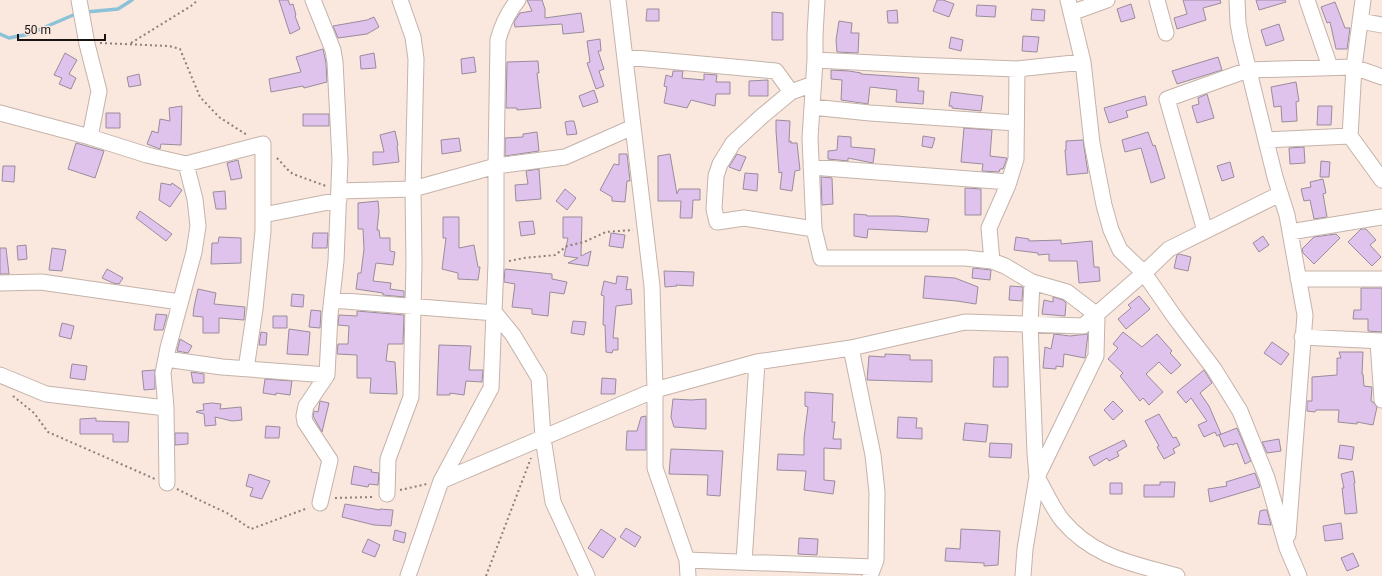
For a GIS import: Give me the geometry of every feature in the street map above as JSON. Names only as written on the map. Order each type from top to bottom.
[{"type":"street","points":[[79,0],[87,44],[99,91],[90,137]]},
{"type":"street","points":[[312,0],[333,50],[340,144],[336,261],[327,375],[306,406],[304,416],[305,422],[330,460],[320,502]]},
{"type":"street","points":[[387,494],[388,459],[411,397],[416,59],[413,37],[400,0]]},
{"type":"street","points":[[408,576],[442,481],[491,388],[495,313],[498,40],[509,11],[518,0]]},
{"type":"street","points":[[618,0],[652,286],[655,390],[655,468],[687,560],[688,576]]},
{"type":"street","points":[[818,0],[816,4],[814,35],[815,60],[812,107],[811,167],[814,229],[821,258],[965,258],[992,261],[1005,266],[1032,282],[1067,292],[1097,315]]},
{"type":"street","points":[[1107,0],[1070,6],[1083,62],[1090,136],[1111,230],[1120,250],[1144,273],[1176,319],[1214,369],[1240,411],[1271,489],[1287,548],[1299,576]]},
{"type":"street","points":[[1157,0],[1166,33]]},
{"type":"street","points":[[1238,0],[1238,23],[1248,70],[1290,232],[1304,315],[1287,548]]},
{"type":"street","points":[[1307,0],[1330,67]]},
{"type":"street","points":[[1363,0],[1354,67],[1350,136],[1382,180]]},
{"type":"street","points":[[1360,21],[1382,25]]},
{"type":"street","points":[[625,57],[776,71],[790,92]]},
{"type":"street","points":[[815,60],[1017,69],[1083,62]]},
{"type":"street","points":[[1205,231],[1166,99],[1248,70],[1354,67],[1382,77]]},
{"type":"street","points":[[992,261],[989,228],[1009,182],[1016,160],[1017,69]]},
{"type":"street","points":[[813,84],[790,92],[761,116],[734,143],[720,164],[716,176],[714,209],[717,222],[744,218],[814,229]]},
{"type":"street","points":[[812,107],[870,113],[1016,123]]},
{"type":"street","points":[[0,113],[90,137],[148,155],[186,164],[263,144],[263,231],[255,309],[246,369]]},
{"type":"street","points":[[263,214],[339,195],[413,189],[496,166],[565,156],[633,127]]},
{"type":"street","points":[[1266,140],[1350,136]]},
{"type":"street","points":[[167,483],[166,408],[163,373],[194,252],[198,226],[192,181],[186,164]]},
{"type":"street","points":[[811,167],[1009,182]]},
{"type":"street","points":[[442,481],[655,390],[757,362],[851,348],[965,322],[1030,323],[1083,326],[1144,273],[1169,249],[1280,194]]},
{"type":"street","points":[[1290,232],[1382,216]]},
{"type":"street","points":[[1298,279],[1382,279]]},
{"type":"street","points":[[0,283],[41,282],[180,302]]},
{"type":"street","points":[[1022,576],[1025,548],[1037,477],[1030,323],[1032,282]]},
{"type":"street","points":[[332,300],[495,313],[513,335],[539,378],[543,438],[553,502],[587,576]]},
{"type":"street","points":[[1037,477],[1096,356],[1097,315]]},
{"type":"street","points":[[1302,337],[1380,341],[1382,400]]},
{"type":"street","points":[[687,560],[744,562],[871,572],[876,560],[877,547],[877,492],[873,455],[851,348]]},
{"type":"street","points":[[166,359],[246,369],[327,375]]},
{"type":"street","points":[[744,562],[757,362]]},
{"type":"street","points":[[0,375],[46,394],[166,408]]},
{"type":"street","points":[[1037,477],[1061,519],[1085,542],[1100,552],[1177,576]]},
{"type":"path","points":[[130,44],[191,6],[198,0]]},
{"type":"path","points":[[87,44],[130,44],[180,48],[200,97],[219,117],[263,144],[289,171],[339,195]]},
{"type":"path","points":[[496,263],[555,255],[567,246],[584,242],[606,232],[645,228]]},
{"type":"path","points":[[11,394],[34,412],[48,432],[167,483],[194,498],[227,513],[251,529],[274,522],[331,498],[376,497],[442,481]]},
{"type":"path","points":[[486,576],[533,453],[543,438]]},
{"type":"building","points":[[279,0],[288,0],[290,5],[293,4],[295,16],[300,29],[290,34]]},
{"type":"building","points":[[527,0],[542,0],[545,9],[545,18],[581,13],[584,32],[563,34],[562,24],[515,27],[514,22],[520,13],[532,11]]},
{"type":"building","points":[[937,0],[943,0],[954,4],[949,17],[933,11]]},
{"type":"building","points":[[1183,0],[1220,0],[1221,3],[1203,8],[1206,20],[1177,29],[1174,18],[1187,14]]},
{"type":"building","points":[[1256,0],[1285,0],[1286,2],[1259,10]]},
{"type":"building","points":[[1335,2],[1345,28],[1350,28],[1347,49],[1336,49],[1330,22],[1327,23],[1321,7]]},
{"type":"building","points":[[1131,4],[1135,18],[1121,22],[1117,9]]},
{"type":"building","points":[[977,5],[996,6],[995,17],[976,16]]},
{"type":"building","points":[[647,9],[659,9],[659,21],[646,21]]},
{"type":"building","points":[[1032,9],[1045,10],[1044,21],[1031,20]]},
{"type":"building","points":[[897,10],[898,23],[888,23],[887,11]]},
{"type":"building","points":[[772,12],[783,13],[783,40],[772,40]]},
{"type":"building","points":[[374,17],[379,27],[367,34],[338,38],[333,26],[367,20]]},
{"type":"building","points":[[839,21],[852,23],[851,33],[859,33],[858,53],[837,52],[836,40]]},
{"type":"building","points":[[1279,24],[1284,40],[1266,46],[1261,30]]},
{"type":"building","points":[[1023,36],[1039,37],[1037,52],[1022,51]]},
{"type":"building","points":[[951,37],[963,40],[961,51],[949,48]]},
{"type":"building","points":[[600,39],[601,51],[598,51],[604,69],[599,71],[604,86],[596,89],[587,63],[590,62],[587,41]]},
{"type":"building","points":[[323,49],[326,63],[327,82],[304,88],[303,86],[271,92],[269,79],[301,72],[296,57]]},
{"type":"building","points":[[65,53],[77,60],[69,74],[76,78],[71,89],[59,84],[62,78],[54,75]]},
{"type":"building","points":[[374,53],[376,68],[361,69],[360,56]]},
{"type":"building","points":[[474,57],[476,72],[462,74],[461,59]]},
{"type":"building","points":[[1218,57],[1222,70],[1177,84],[1172,71]]},
{"type":"building","points":[[538,61],[539,73],[537,73],[541,108],[517,110],[517,108],[506,108],[507,62]]},
{"type":"building","points":[[831,70],[849,71],[861,74],[919,78],[918,91],[924,91],[923,104],[896,102],[897,90],[870,87],[868,104],[841,100],[842,80],[831,79]]},
{"type":"building","points":[[673,71],[683,71],[682,78],[704,80],[704,74],[717,75],[716,82],[730,82],[730,94],[716,94],[715,106],[691,100],[687,108],[664,103],[667,87],[664,86],[666,75],[672,77]]},
{"type":"building","points":[[139,74],[141,85],[129,87],[127,77]]},
{"type":"building","points":[[768,80],[768,96],[749,96],[749,81]]},
{"type":"building","points":[[1296,82],[1299,101],[1296,102],[1297,121],[1282,122],[1281,106],[1274,107],[1271,87]]},
{"type":"building","points":[[594,90],[598,102],[583,107],[579,96]]},
{"type":"building","points":[[951,92],[983,96],[981,111],[952,108],[952,106],[949,106]]},
{"type":"building","points":[[1207,94],[1214,118],[1197,123],[1192,106],[1199,104],[1198,98]]},
{"type":"building","points":[[1145,96],[1147,105],[1126,111],[1128,117],[1109,123],[1104,108]]},
{"type":"building","points":[[182,106],[181,145],[161,144],[160,149],[147,144],[152,131],[158,133],[160,119],[170,121],[169,108]]},
{"type":"building","points":[[1318,106],[1332,106],[1331,125],[1317,125]]},
{"type":"building","points":[[106,113],[120,113],[120,128],[106,128]]},
{"type":"building","points":[[303,114],[329,114],[329,126],[303,126]]},
{"type":"building","points":[[776,120],[790,121],[789,142],[791,141],[791,143],[797,143],[800,170],[795,171],[792,191],[780,189],[782,172],[779,173]]},
{"type":"building","points":[[574,121],[577,134],[567,135],[565,122]]},
{"type":"building","points":[[964,128],[992,130],[990,156],[1007,158],[1003,169],[1000,169],[999,172],[982,171],[983,164],[961,162]]},
{"type":"building","points":[[395,131],[399,162],[373,165],[373,152],[384,152],[380,135]]},
{"type":"building","points":[[537,132],[539,151],[505,156],[505,138],[523,137],[523,134]]},
{"type":"building","points":[[1148,132],[1153,146],[1155,145],[1165,178],[1151,183],[1141,148],[1125,152],[1122,140]]},
{"type":"building","points":[[838,136],[851,137],[851,147],[875,149],[873,163],[848,158],[848,161],[828,159],[828,151],[837,150]]},
{"type":"building","points":[[923,136],[935,138],[932,148],[922,146]]},
{"type":"building","points":[[459,138],[461,151],[442,154],[441,140]]},
{"type":"building","points":[[1083,140],[1088,173],[1067,175],[1065,150],[1066,141]]},
{"type":"building","points":[[76,143],[104,151],[95,178],[68,169]]},
{"type":"building","points":[[1304,147],[1305,163],[1290,164],[1289,148]]},
{"type":"building","points":[[619,154],[627,154],[630,181],[627,181],[625,202],[612,201],[612,197],[600,190],[614,164],[619,165]]},
{"type":"building","points":[[670,154],[677,194],[679,189],[700,189],[700,200],[693,200],[692,218],[680,218],[681,201],[658,201],[658,156]]},
{"type":"building","points":[[737,154],[746,157],[740,171],[729,167]]},
{"type":"building","points":[[238,160],[242,178],[231,180],[227,163]]},
{"type":"building","points":[[1321,161],[1330,162],[1329,177],[1320,177]]},
{"type":"building","points":[[1230,162],[1234,177],[1222,181],[1217,166]]},
{"type":"building","points":[[3,166],[15,166],[14,182],[2,181]]},
{"type":"building","points":[[539,169],[541,199],[516,201],[515,185],[528,184],[526,171]]},
{"type":"building","points":[[745,173],[758,174],[757,191],[743,189]]},
{"type":"building","points":[[821,177],[832,178],[833,204],[822,205]]},
{"type":"building","points":[[1323,179],[1326,193],[1323,194],[1327,217],[1314,219],[1310,200],[1304,201],[1301,189],[1311,187],[1310,182]]},
{"type":"building","points":[[161,183],[171,185],[172,183],[182,190],[170,207],[159,200]]},
{"type":"building","points":[[965,188],[981,189],[981,215],[965,215]]},
{"type":"building","points":[[565,189],[576,198],[567,210],[556,201]]},
{"type":"building","points":[[225,191],[226,209],[216,209],[213,192]]},
{"type":"building","points":[[378,201],[379,211],[377,230],[379,230],[380,238],[390,238],[390,251],[395,252],[393,265],[376,263],[373,281],[391,283],[390,289],[404,291],[404,297],[383,295],[383,293],[356,289],[358,273],[361,273],[364,249],[363,229],[358,229],[358,203]]},
{"type":"building","points":[[140,211],[172,234],[166,241],[136,218]]},
{"type":"building","points":[[854,214],[929,219],[927,232],[868,229],[867,238],[854,236]]},
{"type":"building","points":[[443,217],[459,217],[459,248],[474,245],[478,267],[480,267],[478,280],[458,279],[458,273],[442,269],[446,238],[443,238]]},
{"type":"building","points":[[563,217],[582,217],[581,256],[591,251],[588,266],[568,263],[578,258],[564,256],[568,238],[563,238]]},
{"type":"building","points":[[533,221],[535,234],[521,236],[519,222]]},
{"type":"building","points":[[1361,229],[1366,229],[1376,240],[1370,245],[1381,257],[1372,266],[1348,242]]},
{"type":"building","points":[[313,233],[328,233],[327,248],[312,248]]},
{"type":"building","points":[[611,233],[625,235],[623,248],[609,246]]},
{"type":"building","points":[[1336,234],[1340,238],[1314,264],[1303,253],[1302,249],[1314,237]]},
{"type":"building","points":[[1263,236],[1269,245],[1259,252],[1253,243]]},
{"type":"building","points":[[219,237],[241,238],[241,263],[211,264],[212,243],[218,243]]},
{"type":"building","points":[[1016,237],[1029,239],[1029,241],[1061,240],[1061,244],[1092,241],[1094,267],[1099,267],[1100,281],[1079,283],[1077,261],[1049,261],[1049,254],[1038,255],[1038,253],[1014,250]]},
{"type":"building","points":[[26,245],[27,259],[18,260],[17,246]]},
{"type":"building","points":[[0,248],[6,248],[9,274],[0,274]]},
{"type":"building","points":[[52,248],[66,250],[62,271],[49,270]]},
{"type":"building","points":[[1179,254],[1191,257],[1188,271],[1174,268],[1177,255]]},
{"type":"building","points":[[973,268],[991,270],[990,280],[972,278]]},
{"type":"building","points":[[107,269],[123,278],[119,284],[102,278]]},
{"type":"building","points":[[505,269],[552,274],[552,279],[567,282],[564,294],[550,292],[548,316],[532,314],[532,309],[512,307],[515,284],[504,282]]},
{"type":"building","points":[[664,271],[694,272],[693,286],[676,285],[677,286],[665,287]]},
{"type":"building","points":[[617,276],[628,277],[626,290],[631,289],[632,304],[616,306],[613,338],[618,338],[618,350],[613,350],[612,353],[606,352],[605,325],[603,325],[604,296],[601,295],[604,281],[616,284]]},
{"type":"building","points":[[925,276],[955,278],[978,287],[976,304],[923,298]]},
{"type":"building","points":[[1010,286],[1023,287],[1022,301],[1009,300]]},
{"type":"building","points":[[1361,288],[1382,288],[1382,332],[1368,331],[1368,319],[1353,319],[1354,310],[1361,310]]},
{"type":"building","points":[[198,289],[216,293],[214,304],[245,307],[244,320],[219,318],[219,333],[203,333],[203,317],[193,316]]},
{"type":"building","points":[[292,294],[304,295],[303,307],[291,306]]},
{"type":"building","points":[[1139,296],[1150,309],[1126,329],[1118,319],[1131,308],[1128,305]]},
{"type":"building","points":[[1053,297],[1063,300],[1066,303],[1065,316],[1042,314],[1044,300],[1053,302]]},
{"type":"building","points":[[311,310],[321,311],[320,328],[309,327]]},
{"type":"building","points":[[357,311],[404,315],[403,344],[388,344],[386,361],[395,362],[397,394],[370,393],[371,378],[357,378],[357,355],[337,354],[338,344],[348,344],[349,326],[338,325],[339,315],[357,316]]},
{"type":"building","points":[[156,314],[167,315],[163,330],[154,330]]},
{"type":"building","points":[[273,316],[287,316],[287,328],[273,328]]},
{"type":"building","points":[[573,321],[586,322],[584,335],[571,333]]},
{"type":"building","points":[[62,323],[74,326],[71,339],[59,336]]},
{"type":"building","points":[[289,329],[310,332],[308,355],[287,354]]},
{"type":"building","points":[[261,332],[267,333],[266,345],[259,345]]},
{"type":"building","points":[[1123,332],[1142,347],[1157,334],[1172,351],[1170,353],[1181,365],[1171,374],[1159,362],[1146,374],[1163,392],[1149,405],[1143,398],[1140,401],[1120,376],[1123,373],[1108,359],[1118,348],[1113,344]]},
{"type":"building","points":[[1054,334],[1070,336],[1088,334],[1085,358],[1064,354],[1063,367],[1056,366],[1056,369],[1043,368],[1045,347],[1051,349]]},
{"type":"building","points":[[180,339],[192,346],[188,353],[177,351]]},
{"type":"building","points":[[1272,342],[1289,354],[1281,365],[1264,353]]},
{"type":"building","points":[[439,345],[471,346],[469,370],[483,370],[482,382],[466,381],[464,395],[450,393],[450,395],[437,395]]},
{"type":"building","points":[[1339,352],[1363,352],[1362,374],[1364,386],[1372,387],[1371,401],[1377,407],[1373,425],[1357,422],[1357,424],[1338,422],[1339,410],[1316,410],[1315,412],[1307,411],[1307,401],[1312,401],[1312,377],[1337,375],[1337,358],[1341,358]]},
{"type":"building","points":[[885,354],[910,355],[910,360],[932,360],[932,382],[867,380],[869,356],[885,357]]},
{"type":"building","points":[[994,357],[1008,357],[1008,387],[993,387]]},
{"type":"building","points":[[72,364],[87,366],[85,380],[70,378]]},
{"type":"building","points":[[155,370],[155,389],[144,390],[142,371]]},
{"type":"building","points":[[1204,370],[1212,383],[1200,393],[1209,406],[1221,434],[1217,436],[1215,432],[1204,437],[1198,425],[1207,421],[1191,398],[1186,403],[1177,392]]},
{"type":"building","points":[[191,372],[204,374],[204,383],[193,383]]},
{"type":"building","points":[[602,378],[616,379],[615,394],[601,394]]},
{"type":"building","points":[[265,379],[292,381],[290,395],[263,393]]},
{"type":"building","points":[[805,392],[833,394],[832,422],[835,422],[833,439],[841,439],[841,449],[824,448],[824,480],[835,481],[833,494],[804,490],[806,471],[777,470],[778,454],[804,455],[804,438],[808,407],[805,406]]},
{"type":"building","points":[[673,399],[706,399],[706,429],[674,427],[671,417]]},
{"type":"building","points":[[320,401],[329,403],[322,432],[313,416],[314,411],[318,412]]},
{"type":"building","points":[[1113,401],[1123,411],[1113,420],[1104,410]]},
{"type":"building","points":[[203,404],[221,404],[220,409],[241,407],[242,420],[232,421],[215,417],[216,425],[205,426],[204,414],[196,412],[204,410]]},
{"type":"building","points":[[1159,414],[1173,438],[1176,437],[1180,445],[1173,449],[1175,453],[1164,459],[1157,447],[1159,446],[1145,421]]},
{"type":"building","points":[[646,416],[646,450],[626,450],[627,431],[637,431],[641,417]]},
{"type":"building","points":[[898,417],[917,418],[916,428],[922,428],[922,439],[897,438]]},
{"type":"building","points":[[96,418],[96,421],[129,422],[128,442],[113,442],[113,434],[80,434],[80,419]]},
{"type":"building","points":[[965,423],[988,425],[986,442],[963,440]]},
{"type":"building","points":[[266,426],[280,427],[279,438],[265,438]]},
{"type":"building","points":[[1237,428],[1251,461],[1245,464],[1237,443],[1224,447],[1219,435]]},
{"type":"building","points":[[175,433],[188,433],[188,444],[175,445]]},
{"type":"building","points":[[1279,439],[1281,451],[1267,453],[1262,442]]},
{"type":"building","points":[[1124,440],[1127,446],[1117,452],[1119,456],[1109,461],[1107,458],[1094,466],[1089,457]]},
{"type":"building","points":[[990,443],[1012,444],[1011,458],[989,457]]},
{"type":"building","points":[[1340,445],[1354,447],[1352,460],[1338,458]]},
{"type":"building","points":[[671,449],[723,451],[720,496],[707,495],[708,475],[669,474]]},
{"type":"building","points":[[354,466],[379,473],[378,485],[369,484],[368,487],[351,484]]},
{"type":"building","points":[[1353,471],[1357,513],[1345,514],[1342,488],[1344,488],[1341,474]]},
{"type":"building","points":[[1255,473],[1260,487],[1210,502],[1208,489],[1227,486],[1226,482]]},
{"type":"building","points":[[249,474],[270,481],[262,499],[250,496],[253,488],[246,486]]},
{"type":"building","points":[[1160,482],[1175,482],[1174,497],[1144,497],[1144,485],[1160,485]]},
{"type":"building","points":[[1110,483],[1122,483],[1122,494],[1110,494]]},
{"type":"building","points":[[345,504],[380,510],[393,510],[391,526],[374,525],[342,517]]},
{"type":"building","points":[[1267,510],[1271,525],[1258,524],[1260,511]]},
{"type":"building","points":[[1341,523],[1343,539],[1325,541],[1323,526]]},
{"type":"building","points":[[626,528],[641,537],[635,547],[620,537]]},
{"type":"building","points":[[601,529],[616,539],[603,558],[588,548]]},
{"type":"building","points":[[961,529],[1000,531],[998,565],[984,566],[984,563],[945,561],[946,548],[960,549]]},
{"type":"building","points":[[395,530],[406,533],[404,543],[393,540]]},
{"type":"building","points":[[799,538],[818,539],[817,555],[798,554]]},
{"type":"building","points":[[368,539],[380,545],[375,557],[362,552]]},
{"type":"building","points":[[1353,553],[1359,566],[1347,571],[1341,558]]},
{"type":"waterway","points":[[86,12],[118,9],[132,0]]},
{"type":"waterway","points":[[0,34],[9,38],[29,34],[78,13]]}]
